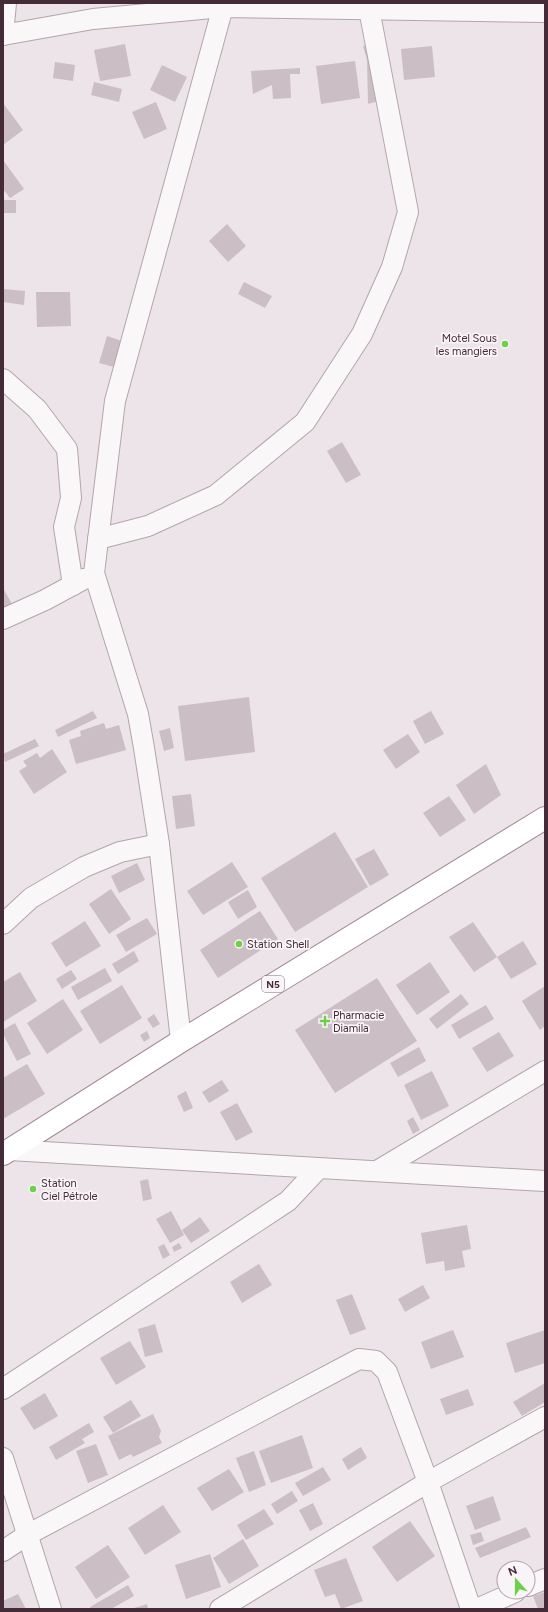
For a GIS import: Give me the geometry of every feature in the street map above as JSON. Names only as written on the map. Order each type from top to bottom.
[{"type":"highway","name":"N5","points":[[6,1152],[181,1041],[545,818]]},
{"type":"street","points":[[6,3],[3,35],[93,19],[224,5],[545,12]]},
{"type":"street","points":[[181,1041],[159,844],[138,714],[94,574],[115,401],[224,5]]},
{"type":"street","points":[[98,539],[148,526],[216,495],[305,422],[362,334],[392,267],[408,212],[369,9]]},
{"type":"street","points":[[3,379],[36,410],[67,449],[71,498],[64,527],[72,585]]},
{"type":"street","points":[[3,619],[45,600],[94,574]]},
{"type":"street","points":[[3,924],[31,898],[84,867],[120,852],[159,844]]},
{"type":"street","points":[[377,1171],[545,1072]]},
{"type":"street","points":[[6,1152],[545,1181]]},
{"type":"street","points":[[3,1390],[288,1201],[319,1168]]},
{"type":"street","points":[[3,1551],[27,1535],[359,1359],[376,1361],[387,1372],[428,1482],[471,1609]]},
{"type":"street","points":[[220,1609],[428,1482],[545,1417]]},
{"type":"street","points":[[3,1458],[51,1609]]},
{"type":"street","points":[[477,1609],[497,1600]]},
{"type":"building","points":[[125,44],[131,76],[100,81],[94,50]]},
{"type":"building","points":[[371,44],[386,99],[368,104],[367,60],[363,46]]},
{"type":"building","points":[[432,46],[435,77],[404,80],[401,49]]},
{"type":"building","points":[[355,61],[360,98],[321,104],[316,66]]},
{"type":"building","points":[[55,62],[75,65],[73,81],[53,78]]},
{"type":"building","points":[[162,65],[187,77],[175,102],[150,90]]},
{"type":"building","points":[[300,68],[300,74],[290,74],[291,98],[273,99],[272,85],[253,94],[251,71]]},
{"type":"building","points":[[94,82],[122,89],[119,102],[91,95]]},
{"type":"building","points":[[156,102],[167,129],[144,139],[132,112]]},
{"type":"building","points":[[3,103],[23,130],[3,145]]},
{"type":"building","points":[[3,160],[24,189],[10,198],[3,189]]},
{"type":"building","points":[[3,200],[16,200],[16,213],[3,213]]},
{"type":"building","points":[[227,224],[246,246],[228,262],[209,241]]},
{"type":"building","points":[[244,282],[272,296],[265,308],[238,294]]},
{"type":"building","points":[[3,289],[25,291],[24,305],[3,302]]},
{"type":"building","points":[[36,292],[70,292],[71,326],[37,327]]},
{"type":"building","points":[[107,336],[122,341],[114,367],[99,363]]},
{"type":"building","points":[[342,442],[361,475],[346,483],[327,451]]},
{"type":"building","points":[[3,588],[13,606],[3,612]]},
{"type":"building","points":[[249,697],[255,752],[185,761],[178,706]]},
{"type":"building","points":[[93,711],[97,718],[58,737],[55,730]]},
{"type":"building","points":[[431,711],[444,734],[425,744],[413,721]]},
{"type":"building","points":[[104,723],[106,729],[119,725],[126,750],[76,764],[69,740],[81,736],[80,731]]},
{"type":"building","points":[[170,728],[174,748],[164,751],[159,731]]},
{"type":"building","points":[[408,734],[420,752],[396,769],[383,750]]},
{"type":"building","points":[[35,739],[39,746],[5,762],[3,754]]},
{"type":"building","points":[[52,749],[67,772],[34,794],[19,771],[27,766],[23,761],[37,753],[40,758]]},
{"type":"building","points":[[486,764],[501,795],[474,814],[456,785]]},
{"type":"building","points":[[191,794],[195,826],[176,829],[172,796]]},
{"type":"building","points":[[449,796],[466,820],[440,837],[423,813]]},
{"type":"building","points":[[335,832],[368,887],[295,932],[261,878]]},
{"type":"building","points":[[374,849],[389,875],[370,886],[355,859]]},
{"type":"building","points":[[232,862],[248,887],[203,915],[187,891]]},
{"type":"building","points":[[137,863],[145,880],[119,893],[111,876]]},
{"type":"building","points":[[111,889],[131,919],[109,934],[89,904]]},
{"type":"building","points":[[248,890],[257,907],[238,919],[228,902]]},
{"type":"building","name":"Station Shell","points":[[260,911],[278,939],[218,978],[200,950]]},
{"type":"building","points":[[147,918],[157,934],[126,952],[116,935]]},
{"type":"building","points":[[85,921],[101,946],[66,967],[51,943]]},
{"type":"building","points":[[473,922],[497,957],[474,972],[449,937]]},
{"type":"building","points":[[523,941],[537,964],[511,979],[497,957]]},
{"type":"building","points":[[134,951],[139,961],[118,974],[112,964]]},
{"type":"building","points":[[430,962],[450,992],[417,1015],[396,985]]},
{"type":"building","points":[[105,968],[112,981],[78,1000],[71,987]]},
{"type":"building","points":[[71,970],[77,979],[62,989],[56,979]]},
{"type":"building","points":[[20,972],[37,1001],[3,1022],[3,982]]},
{"type":"building","points":[[377,978],[417,1041],[335,1093],[295,1030]]},
{"type":"building","points":[[122,985],[142,1018],[100,1044],[80,1011]]},
{"type":"building","points":[[545,986],[545,1026],[540,1030],[522,1001]]},
{"type":"building","points":[[461,994],[469,1004],[437,1029],[429,1019]]},
{"type":"building","points":[[63,999],[83,1030],[47,1054],[27,1023]]},
{"type":"building","points":[[486,1005],[494,1019],[459,1039],[451,1025]]},
{"type":"building","points":[[154,1014],[160,1024],[153,1028],[147,1019]]},
{"type":"building","points":[[15,1023],[31,1054],[17,1061],[3,1034],[3,1030]]},
{"type":"building","points":[[147,1031],[150,1038],[144,1042],[140,1035]]},
{"type":"building","points":[[499,1032],[514,1056],[487,1072],[472,1048]]},
{"type":"building","points":[[419,1047],[426,1061],[398,1077],[390,1063]]},
{"type":"building","points":[[27,1064],[45,1094],[3,1119],[3,1078]]},
{"type":"building","points":[[432,1071],[449,1106],[421,1120],[404,1085]]},
{"type":"building","points":[[222,1080],[229,1091],[209,1103],[202,1092]]},
{"type":"building","points":[[186,1091],[193,1108],[184,1112],[177,1096]]},
{"type":"building","points":[[237,1103],[253,1132],[236,1141],[220,1112]]},
{"type":"building","points":[[413,1117],[420,1130],[413,1134],[407,1121]]},
{"type":"building","points":[[148,1179],[152,1199],[143,1201],[140,1181]]},
{"type":"building","points":[[171,1211],[184,1235],[170,1243],[156,1219]]},
{"type":"building","points":[[200,1217],[210,1231],[191,1243],[182,1230]]},
{"type":"building","points":[[467,1225],[471,1249],[462,1251],[465,1267],[445,1271],[444,1261],[426,1264],[421,1233]]},
{"type":"building","points":[[179,1243],[182,1248],[174,1252],[172,1247]]},
{"type":"building","points":[[164,1244],[170,1255],[163,1259],[158,1247]]},
{"type":"building","points":[[259,1264],[272,1285],[242,1303],[230,1282]]},
{"type":"building","points":[[423,1285],[430,1298],[405,1312],[398,1299]]},
{"type":"building","points":[[352,1294],[366,1329],[350,1335],[336,1300]]},
{"type":"building","points":[[155,1324],[163,1352],[145,1357],[138,1329]]},
{"type":"building","points":[[453,1330],[464,1357],[431,1369],[421,1342]]},
{"type":"building","points":[[545,1330],[545,1363],[515,1373],[506,1343]]},
{"type":"building","points":[[130,1341],[146,1367],[116,1385],[100,1358]]},
{"type":"building","points":[[545,1383],[545,1402],[522,1416],[513,1402]]},
{"type":"building","points":[[468,1389],[474,1405],[446,1415],[440,1399]]},
{"type":"building","points":[[45,1393],[58,1416],[34,1430],[20,1408]]},
{"type":"building","points":[[131,1400],[141,1416],[113,1433],[103,1417]]},
{"type":"building","points":[[153,1414],[161,1431],[159,1437],[162,1443],[133,1457],[131,1454],[119,1460],[108,1436]]},
{"type":"building","points":[[89,1423],[94,1432],[82,1439],[85,1443],[56,1460],[49,1447]]},
{"type":"building","points":[[302,1435],[313,1468],[271,1483],[259,1451]]},
{"type":"building","points":[[96,1444],[108,1475],[88,1483],[76,1451]]},
{"type":"building","points":[[361,1447],[367,1458],[348,1470],[342,1459]]},
{"type":"building","points":[[254,1451],[266,1485],[249,1492],[236,1458]]},
{"type":"building","points":[[323,1467],[331,1480],[303,1496],[295,1483]]},
{"type":"building","points":[[229,1469],[244,1492],[212,1511],[197,1488]]},
{"type":"building","points":[[292,1491],[298,1501],[277,1514],[271,1504]]},
{"type":"building","points":[[493,1496],[501,1520],[475,1530],[466,1506]]},
{"type":"building","points":[[313,1503],[323,1524],[310,1531],[299,1510]]},
{"type":"building","points":[[163,1505],[181,1532],[145,1555],[128,1528]]},
{"type":"building","points":[[264,1509],[274,1524],[246,1540],[237,1525]]},
{"type":"building","points":[[410,1521],[435,1556],[397,1582],[372,1547]]},
{"type":"building","points":[[526,1527],[531,1537],[480,1558],[475,1548]]},
{"type":"building","points":[[481,1532],[484,1541],[473,1545],[470,1535]]},
{"type":"building","points":[[243,1539],[259,1566],[229,1584],[213,1558]]},
{"type":"building","points":[[108,1545],[130,1577],[96,1599],[75,1567]]},
{"type":"building","points":[[210,1554],[221,1587],[186,1599],[175,1565]]},
{"type":"building","points":[[346,1558],[363,1601],[341,1609],[335,1594],[325,1597],[314,1570]]},
{"type":"building","points":[[128,1585],[134,1596],[111,1609],[91,1609],[90,1607]]},
{"type":"building","points":[[545,1592],[545,1609],[538,1609],[535,1600],[536,1600],[536,1595]]},
{"type":"building","points":[[18,1594],[26,1609],[3,1609],[3,1601]]},
{"type":"building","points":[[147,1604],[148,1609],[131,1609]]},
{"type":"place","name":"Motel Sous les mangiers","points":[[505,344]]},
{"type":"place","name":"Station Shell","points":[[239,944]]},
{"type":"place","name":"Pharmacie Diamila","points":[[325,1021]]},
{"type":"place","name":"Station Ciel Pétrole","points":[[33,1189]]}]
